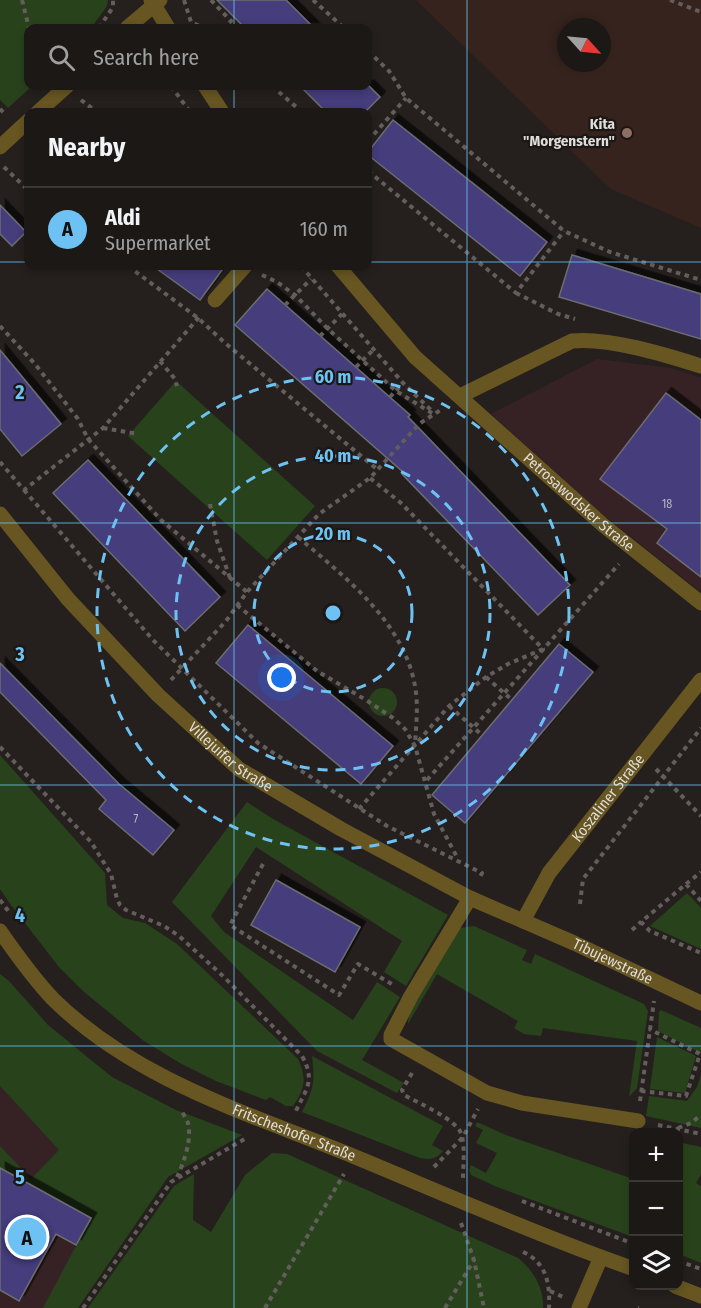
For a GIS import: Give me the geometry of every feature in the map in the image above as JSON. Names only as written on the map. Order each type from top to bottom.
[{"type":"street","points":[[131,24],[155,2],[166,24]]},
{"type":"street","points":[[42,108],[63,90]]},
{"type":"street","points":[[208,90],[219,108]]},
{"type":"street","points":[[0,147],[24,125]]},
{"type":"street","points":[[215,300],[241,270]]},
{"type":"street","name":"Petrosawodsker Straße","points":[[341,270],[415,357],[603,525],[701,603]]},
{"type":"street","points":[[460,396],[572,341],[589,339],[668,356],[701,366]]},
{"type":"street","name":"Villejuifer Straße","points":[[0,513],[68,599],[158,694],[239,769],[341,830],[470,898],[523,921]]},
{"type":"street","name":"Koszaliner Straße","points":[[523,921],[549,873],[701,680]]},
{"type":"street","points":[[470,898],[411,996],[391,1035],[394,1042],[487,1093],[522,1103],[638,1121]]},
{"type":"street","name":"Tibujewstraße","points":[[523,921],[701,1003]]},
{"type":"street","name":"Fritscheshofer Straße","points":[[0,931],[25,967],[53,999],[112,1047],[185,1088],[352,1155],[537,1234],[629,1268]]},
{"type":"street","points":[[579,1308],[601,1257]]},
{"type":"street","points":[[683,1289],[701,1296]]},
{"type":"path","points":[[22,0],[28,24]]},
{"type":"path","points":[[102,24],[113,7],[113,0]]},
{"type":"path","points":[[184,0],[191,22],[195,24]]},
{"type":"path","points":[[211,0],[231,21],[228,24]]},
{"type":"path","points":[[313,0],[340,24]]},
{"type":"path","points":[[670,0],[701,12]]},
{"type":"path","points":[[372,55],[389,71],[406,98],[564,231],[610,252],[701,280]]},
{"type":"path","points":[[174,90],[187,108]]},
{"type":"path","points":[[277,90],[297,108]]},
{"type":"path","points":[[372,136],[406,98]]},
{"type":"path","points":[[0,162],[24,186]]},
{"type":"path","points":[[372,174],[516,293],[564,231]]},
{"type":"path","points":[[133,270],[198,318],[378,470]]},
{"type":"path","points":[[252,270],[277,282],[295,295],[328,329],[396,391],[435,414]]},
{"type":"path","points":[[304,270],[403,383],[435,414]]},
{"type":"path","points":[[285,305],[311,279]]},
{"type":"path","points":[[24,490],[103,428],[160,360],[215,300]]},
{"type":"path","points":[[320,336],[342,314]]},
{"type":"path","points":[[0,326],[35,364],[78,419],[88,439],[161,520],[247,592]]},
{"type":"path","points":[[356,367],[374,349]]},
{"type":"path","points":[[160,360],[175,379],[177,386]]},
{"type":"path","points":[[390,397],[403,383]]},
{"type":"path","points":[[158,694],[226,621],[247,592],[320,514],[370,478],[419,424],[460,396]]},
{"type":"path","points":[[103,428],[138,434]]},
{"type":"path","points":[[0,462],[153,640],[258,743],[387,826],[482,873],[470,898]]},
{"type":"path","points":[[370,478],[401,504],[543,649]]},
{"type":"path","points":[[210,504],[217,542],[230,578]]},
{"type":"path","points":[[298,537],[351,582],[376,610],[398,642],[410,666],[416,693],[415,746]]},
{"type":"path","points":[[426,780],[633,549]]},
{"type":"path","points":[[237,605],[317,672],[393,718],[405,729],[415,746],[434,814],[458,860]]},
{"type":"path","points":[[341,830],[449,706],[486,677],[508,664],[543,649]]},
{"type":"path","points":[[486,677],[512,700]]},
{"type":"path","points":[[449,706],[482,735]]},
{"type":"path","points":[[580,904],[583,879],[701,728]]},
{"type":"path","points":[[0,747],[91,842],[111,874],[120,905],[164,926],[179,936],[223,976],[302,1056],[308,1067],[310,1079],[305,1096],[294,1115],[284,1112]]},
{"type":"path","points":[[643,755],[701,816]]},
{"type":"path","points":[[263,864],[230,925],[339,995],[358,964],[411,996]]},
{"type":"path","points":[[632,930],[701,872]]},
{"type":"path","points":[[686,884],[701,901]]},
{"type":"path","points":[[0,900],[12,917]]},
{"type":"path","points":[[641,922],[650,931],[701,953]]},
{"type":"path","points":[[638,1121],[653,1003],[662,984]]},
{"type":"path","points":[[641,1091],[686,1096],[700,1054],[649,1029]]},
{"type":"path","points":[[406,1084],[402,1090],[404,1095],[451,1121],[460,1129],[463,1137],[463,1179]]},
{"type":"path","points":[[177,1178],[188,1141],[188,1124],[178,1104]]},
{"type":"path","points":[[701,1115],[691,1123],[677,1129],[701,1134]]},
{"type":"path","points":[[443,1172],[433,1168],[463,1137],[471,1122]]},
{"type":"path","points":[[83,1308],[171,1182],[254,1134]]},
{"type":"path","points":[[265,1308],[344,1173],[352,1155]]},
{"type":"path","points":[[453,1176],[474,1183]]},
{"type":"path","points":[[515,1199],[629,1242]]},
{"type":"path","points":[[461,1223],[474,1260],[484,1308]]},
{"type":"path","points":[[528,1254],[538,1262],[548,1278],[549,1308]]},
{"type":"path","points":[[445,1308],[474,1260]]},
{"type":"path","points":[[683,1263],[701,1269]]},
{"type":"shaded area","name":"Kita \"Morgenstern\"","points":[[416,0],[701,0],[701,228],[611,189]]},
{"type":"shaded area","points":[[597,359],[671,368],[701,378],[701,592],[592,506],[491,414]]},
{"type":"shaded area","points":[[0,1086],[108,1208],[55,1308],[0,1308]]},
{"type":"green space","points":[[0,0],[108,0],[107,6],[94,24],[24,24],[24,90],[28,90],[8,108],[0,100]]},
{"type":"green space","points":[[176,381],[315,506],[267,560],[128,436]]},
{"type":"green space","points":[[383,688],[393,692],[397,702],[393,712],[383,716],[373,712],[369,702],[373,692]]},
{"type":"green space","points":[[0,755],[105,873],[107,905],[123,918],[145,923],[177,944],[298,1059],[304,1078],[302,1089],[293,1106],[286,1106],[270,1097],[266,1100],[216,1081],[180,1063],[144,1041],[83,991],[59,967],[0,889]]},
{"type":"green space","points":[[247,802],[273,819],[448,915],[406,986],[384,972],[402,941],[256,847],[211,916],[224,932],[353,1020],[377,982],[400,997],[362,1060],[404,1083],[397,1093],[317,1051],[172,902]]},
{"type":"green space","points":[[687,893],[701,908],[701,949],[650,926]]},
{"type":"green space","points":[[474,926],[527,950],[522,960],[531,964],[535,954],[644,1004],[648,1011],[637,1088],[629,1097],[637,1041],[543,1028],[541,1036],[524,1034],[514,1028],[518,1021],[437,974],[408,1024],[409,1014],[459,928]]},
{"type":"green space","points":[[0,974],[48,1025],[112,1077],[176,1110],[242,1135],[168,1177],[78,1308],[43,1308],[91,1218],[0,1168],[0,1146],[31,1179],[59,1150],[0,1086]]},
{"type":"green space","points":[[661,1010],[701,1028],[701,1053],[658,1031]]},
{"type":"green space","points":[[657,1037],[696,1056],[685,1093],[650,1089]]},
{"type":"green space","points":[[312,1056],[443,1126],[432,1145],[443,1151],[433,1158],[420,1158],[302,1112],[313,1085]]},
{"type":"green space","points":[[701,1075],[701,1128],[646,1116],[649,1096],[687,1101],[697,1087]]},
{"type":"green space","points":[[477,1122],[506,1135],[629,1178],[629,1236],[497,1187],[471,1175],[469,1170],[471,1165],[486,1173],[497,1153],[476,1143],[483,1130],[475,1126]]},
{"type":"green space","points":[[683,1143],[701,1147],[701,1174],[696,1183],[701,1186],[701,1263],[683,1256]]},
{"type":"green space","points":[[272,1153],[287,1154],[518,1258],[536,1280],[542,1293],[543,1308],[88,1308],[174,1186],[194,1174],[193,1220],[211,1232],[245,1175]]},
{"type":"building","points":[[217,0],[286,0],[310,24],[241,24]]},
{"type":"building","points":[[372,89],[380,97],[369,108],[322,108],[304,90]]},
{"type":"building","points":[[393,120],[547,242],[520,276],[372,158],[372,147]]},
{"type":"building","points":[[0,205],[24,230],[24,234],[12,246],[0,234]]},
{"type":"building","points":[[572,255],[701,294],[701,339],[559,297]]},
{"type":"building","points":[[159,270],[222,270],[200,300]]},
{"type":"building","points":[[267,289],[410,415],[408,417],[570,585],[538,615],[402,474],[403,472],[235,325]]},
{"type":"building","points":[[0,350],[61,424],[22,456],[0,429]]},
{"type":"building","points":[[666,393],[701,420],[701,577],[657,543],[667,529],[600,479]]},
{"type":"building","points":[[88,460],[220,597],[185,631],[53,493]]},
{"type":"building","points":[[248,625],[393,746],[361,784],[216,663]]},
{"type":"building","points":[[559,644],[593,672],[465,823],[432,795]]},
{"type":"building","points":[[0,663],[119,784],[174,830],[153,855],[99,809],[106,800],[0,692]]},
{"type":"building","points":[[276,880],[360,927],[335,972],[251,925]]},
{"type":"building","points":[[0,1168],[91,1218],[76,1245],[56,1234],[19,1301],[0,1290]]},
{"type":"place","name":"Kita \"Morgenstern\"","points":[[627,133]]},
{"type":"place","name":"Aldi","points":[[27,1237]]}]
